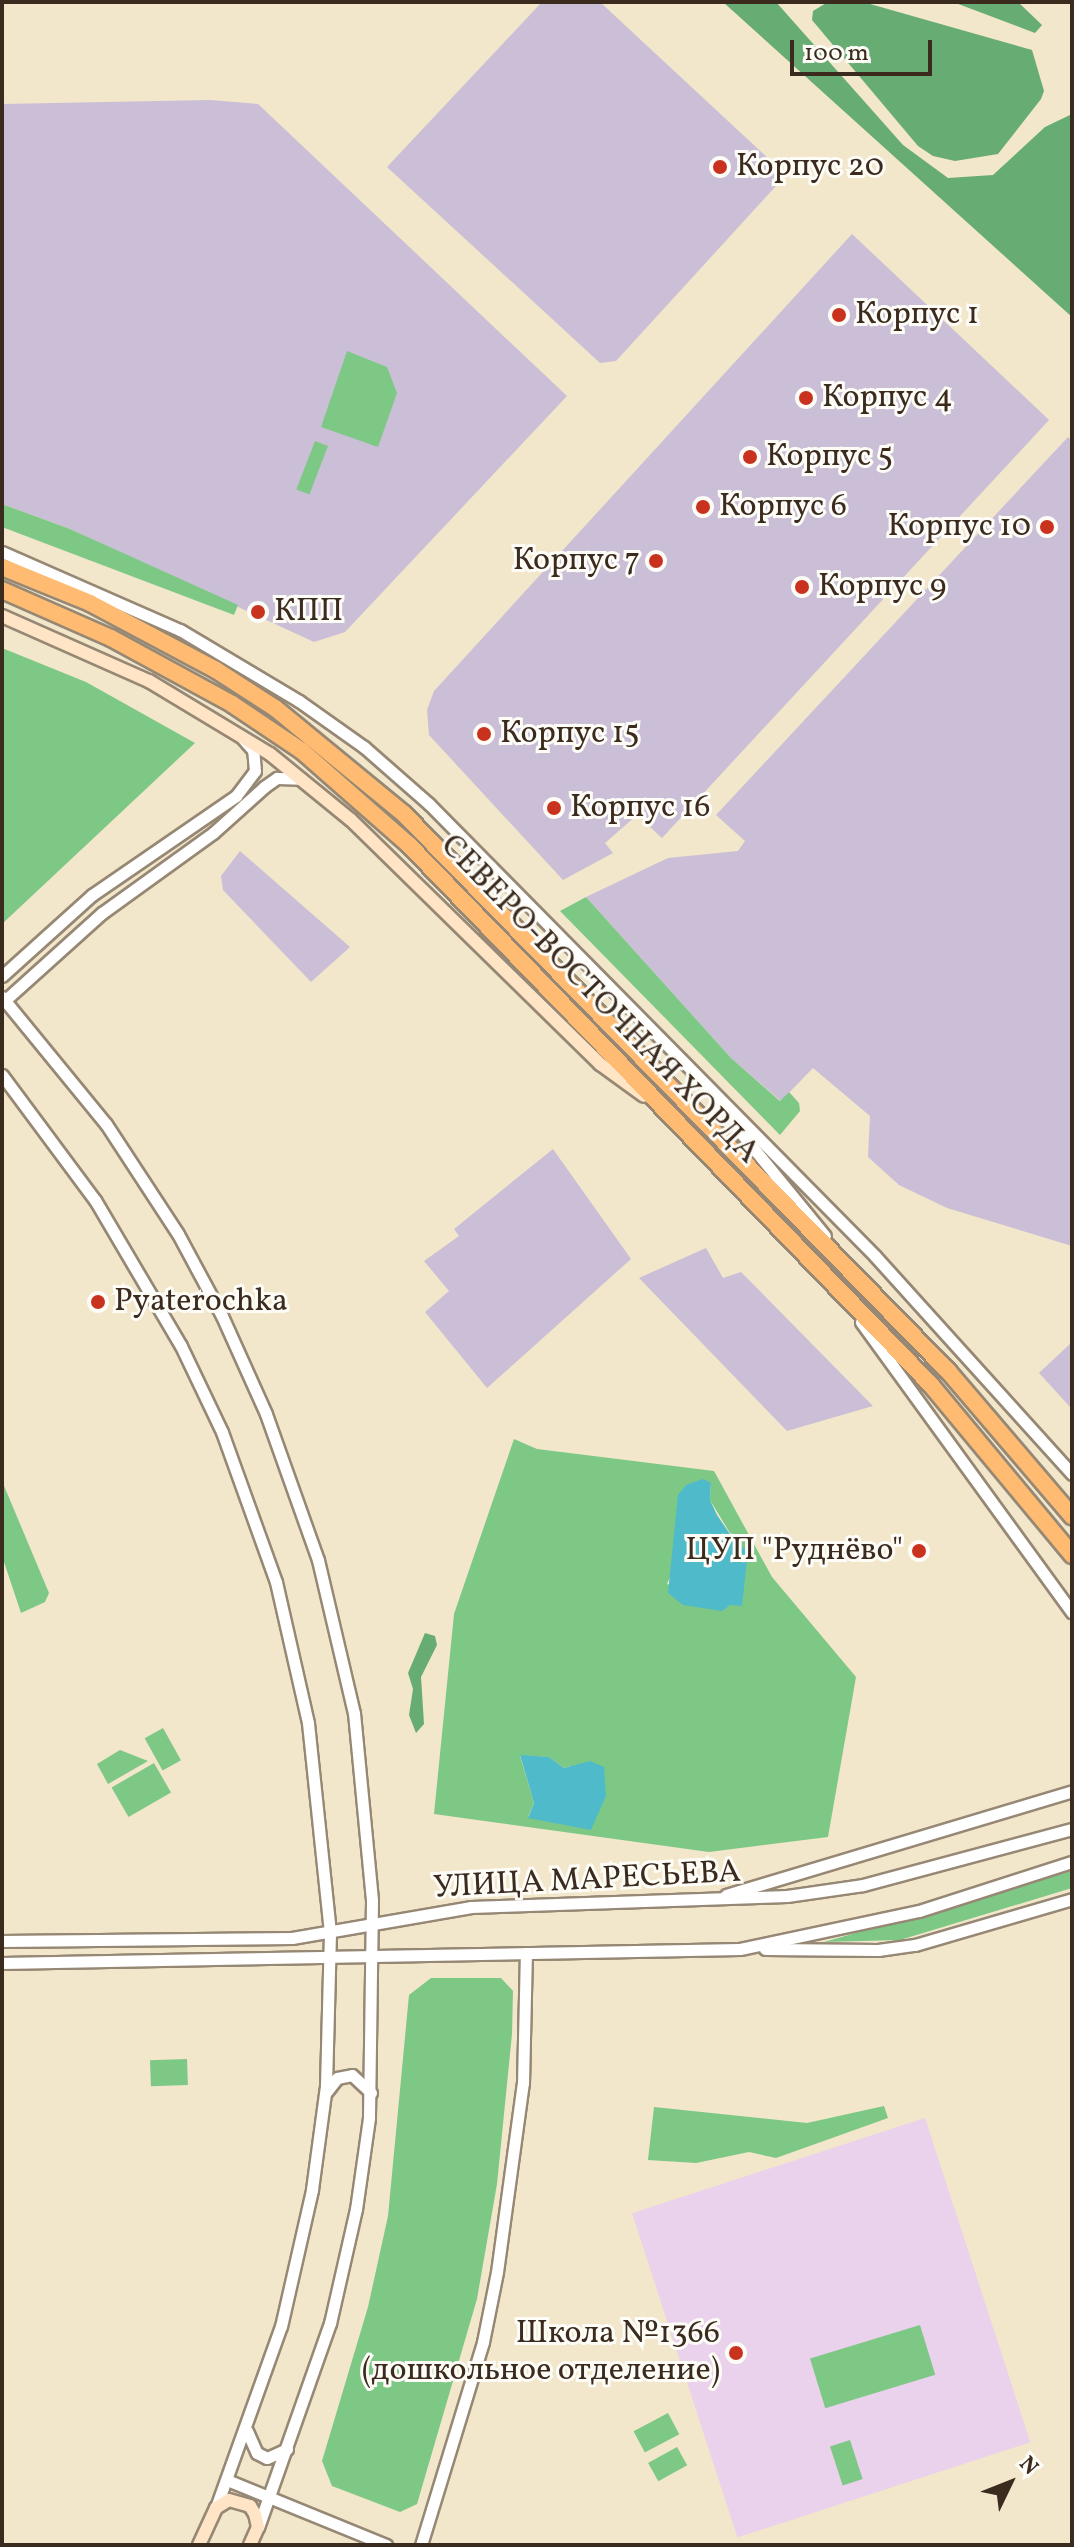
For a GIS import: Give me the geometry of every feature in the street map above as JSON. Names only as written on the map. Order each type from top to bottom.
[{"type":"highway","name":"СЕВЕРО-ВОСТОЧНАЯ ХОРДА","points":[[2,567],[90,603],[216,670],[335,755],[489,896],[1003,1431],[1072,1516]]},
{"type":"highway","name":"СЕВЕРО-ВОСТОЧНАЯ ХОРДА","points":[[2,590],[173,669],[302,751],[409,845],[931,1385],[1072,1555]]},
{"type":"main road","points":[[2,616],[149,681],[240,734],[302,779],[413,878],[600,1064],[672,1116]]},
{"type":"main road","points":[[199,2545],[216,2508],[229,2500],[250,2506],[258,2527],[250,2545]]},
{"type":"street","points":[[2,552],[180,630],[299,701],[364,747],[429,804],[894,1276],[1072,1474]]},
{"type":"street","points":[[2,976],[92,895],[236,796],[251,780],[255,762],[240,734]]},
{"type":"street","points":[[258,2527],[330,2323],[356,2209],[371,2093],[372,1926],[354,1713],[318,1560],[266,1414],[178,1234],[106,1124],[3,1000],[102,913],[213,833],[264,787],[277,778],[302,779]]},
{"type":"street","points":[[2,1075],[125,1248],[181,1346],[222,1432],[276,1582],[308,1723],[330,1933],[325,2094],[312,2190],[281,2326],[216,2508]]},
{"type":"street","points":[[702,1084],[869,1290]]},
{"type":"street","points":[[816,1265],[1072,1612]]},
{"type":"street","points":[[706,1900],[1072,1791]]},
{"type":"street","name":"УЛИЦА МАРЕСЬЕВА","points":[[2,1941],[330,1933],[499,1905],[706,1900],[863,1885],[1072,1829]]},
{"type":"street","name":"УЛИЦА МАРЕСЬЕВА","points":[[331,1959],[740,1949],[919,1911],[1072,1862]]},
{"type":"street","points":[[740,1949],[878,1950],[915,1945],[1072,1899]]},
{"type":"street","points":[[421,2545],[483,2342],[497,2272],[523,2083],[526,1953]]},
{"type":"street","points":[[2,1963],[331,1959]]},
{"type":"street","points":[[325,2094],[345,2075],[358,2077],[371,2093]]},
{"type":"street","points":[[246,2431],[257,2453],[267,2458],[287,2449]]},
{"type":"street","points":[[227,2480],[386,2545]]},
{"type":"shaded area","points":[[542,2],[600,2],[786,175],[616,361],[600,363],[387,167]]},
{"type":"shaded area","points":[[210,100],[258,104],[567,396],[345,632],[314,642],[70,529],[2,504],[2,104]]},
{"type":"shaded area","points":[[852,234],[1049,420],[662,838],[637,815],[605,843],[613,853],[563,880],[429,735],[427,710],[434,691]]},
{"type":"shaded area","points":[[1068,437],[1072,441],[1072,1246],[947,1208],[899,1185],[868,1157],[870,1116],[813,1068],[781,1101],[731,1058],[586,897],[668,858],[738,851],[745,841],[716,815]]},
{"type":"shaded area","points":[[240,851],[350,947],[311,982],[223,890],[221,876]]},
{"type":"shaded area","points":[[553,1149],[631,1259],[487,1388],[425,1312],[449,1291],[424,1261],[459,1236],[454,1229]]},
{"type":"shaded area","points":[[706,1248],[723,1278],[741,1272],[873,1406],[787,1431],[639,1278]]},
{"type":"shaded area","points":[[1072,1342],[1072,1409],[1039,1373]]},
{"type":"shaded area","points":[[925,2118],[1030,2442],[737,2537],[632,2213]]},
{"type":"green space","points":[[723,2],[776,2],[903,145],[948,178],[993,175],[1045,127],[1072,114],[1072,317]]},
{"type":"green space","points":[[828,2],[863,2],[1032,50],[1044,91],[1041,99],[998,154],[955,161],[933,156],[918,146],[812,20],[813,11]]},
{"type":"green space","points":[[953,2],[1018,2],[1042,25],[1035,33]]},
{"type":"green space","points":[[347,351],[387,367],[397,393],[378,447],[321,427]]},
{"type":"green space","points":[[315,441],[328,446],[309,495],[296,490]]},
{"type":"green space","points":[[2,504],[70,529],[238,605],[234,615],[2,527]]},
{"type":"green space","points":[[2,648],[86,682],[195,743],[2,924]]},
{"type":"green space","points":[[586,897],[731,1058],[780,1101],[789,1092],[799,1103],[800,1111],[780,1135],[560,911]]},
{"type":"green space","points":[[514,1439],[537,1449],[714,1471],[772,1577],[856,1677],[828,1837],[709,1852],[434,1814],[454,1614]],"holes":[[[711,1483],[710,1500],[736,1543],[742,1606],[667,1584]],[[520,1756],[549,1757],[564,1768],[571,1766],[528,1817],[534,1803]]]},
{"type":"green space","points":[[2,1481],[49,1593],[45,1602],[21,1613],[2,1556]]},
{"type":"green space","points":[[425,1633],[435,1636],[437,1645],[421,1677],[424,1724],[416,1733],[409,1715],[413,1689],[408,1673]]},
{"type":"green space","points":[[163,1728],[181,1760],[163,1771],[145,1738]]},
{"type":"green space","points":[[120,1750],[148,1761],[108,1784],[97,1764]]},
{"type":"green space","points":[[154,1763],[171,1792],[129,1817],[112,1788]]},
{"type":"green space","points":[[1072,1871],[1072,1888],[900,1940],[824,1942]]},
{"type":"green space","points":[[431,1978],[501,1978],[513,1991],[512,2034],[497,2184],[477,2299],[417,2504],[400,2512],[332,2486],[322,2461],[368,2307],[388,2216],[409,1995]]},
{"type":"green space","points":[[187,2059],[188,2085],[151,2086],[150,2060]]},
{"type":"green space","points":[[884,2106],[888,2118],[776,2158],[749,2152],[696,2163],[648,2160],[654,2107],[807,2123]]},
{"type":"green space","points":[[920,2325],[935,2375],[825,2408],[810,2359]]},
{"type":"green space","points":[[668,2413],[679,2434],[645,2453],[634,2431]]},
{"type":"green space","points":[[850,2440],[863,2479],[843,2485],[830,2446]]},
{"type":"green space","points":[[677,2447],[687,2465],[658,2481],[648,2463]]},
{"type":"water","points":[[703,1479],[711,1483],[710,1500],[717,1515],[736,1543],[748,1551],[742,1606],[730,1605],[722,1611],[683,1605],[668,1593],[678,1495],[686,1485]]},
{"type":"water","points":[[520,1755],[549,1757],[564,1768],[590,1761],[604,1767],[606,1796],[591,1830],[528,1818],[534,1803]]},
{"type":"place","name":"Корпус 20","points":[[720,167]]},
{"type":"place","name":"Корпус 1","points":[[839,315]]},
{"type":"place","name":"Корпус 4","points":[[806,398]]},
{"type":"place","name":"Корпус 5","points":[[750,457]]},
{"type":"place","name":"Корпус 6","points":[[703,507]]},
{"type":"place","name":"Корпус 10","points":[[1047,527]]},
{"type":"place","name":"Корпус 7","points":[[656,561]]},
{"type":"place","name":"Корпус 9","points":[[802,587]]},
{"type":"place","name":"КПП","points":[[258,612]]},
{"type":"place","name":"Корпус 15","points":[[484,734]]},
{"type":"place","name":"Корпус 16","points":[[554,808]]},
{"type":"place","name":"Pyaterochka","points":[[98,1302]]},
{"type":"place","name":"ЦУП \"Руднёво\"","points":[[919,1551]]},
{"type":"place","name":"Школа №1366 (дошкольное отделение)","points":[[736,2353]]}]
